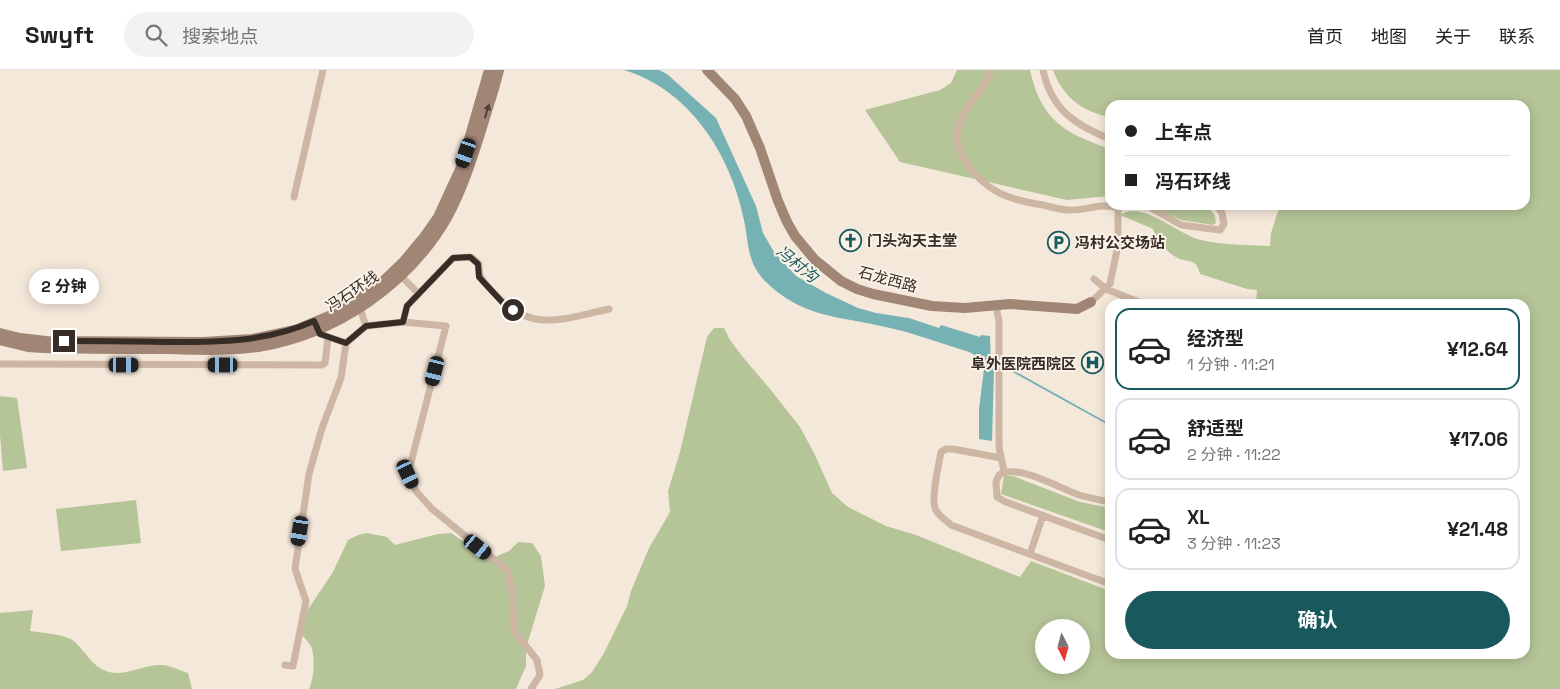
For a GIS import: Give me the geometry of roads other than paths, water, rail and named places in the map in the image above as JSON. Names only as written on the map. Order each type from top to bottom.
[{"type":"main road","name":"石龙西路","points":[[706,70],[735,99],[746,116],[760,148],[787,222],[804,248],[828,272],[857,289],[895,300],[932,306],[965,308],[1010,304],[1077,309],[1091,302]]},
{"type":"main road","name":"冯石环线","points":[[0,332],[20,338],[46,341],[203,342],[264,337],[343,319],[360,308],[400,275],[419,256],[436,234],[459,192],[476,150],[493,74]]},
{"type":"main road","name":"冯石环线","points":[[0,340],[28,347],[43,348],[221,349],[258,346],[315,325],[375,287],[404,261],[424,237],[442,210],[461,167],[493,74]]},
{"type":"street","points":[[294,197],[323,70]]},
{"type":"street","points":[[991,70],[961,117],[956,133],[960,154],[973,174],[993,190],[1018,201],[1070,210],[1105,205]]},
{"type":"street","points":[[1042,70],[1050,95],[1066,114],[1083,127],[1105,137]]},
{"type":"street","points":[[1091,302],[1110,284],[1118,245],[1118,210]]},
{"type":"street","points":[[1155,210],[1181,225],[1220,230],[1224,224],[1220,210]]},
{"type":"street","points":[[403,322],[407,306],[453,258],[470,257],[478,264],[479,277],[503,303],[523,317],[548,321],[609,309]]},
{"type":"street","points":[[400,275],[418,293]]},
{"type":"street","points":[[1094,279],[1106,289],[1131,299]]},
{"type":"street","points":[[996,306],[999,321],[999,446],[1004,471]]},
{"type":"street","points":[[360,308],[366,326]]},
{"type":"street","points":[[285,665],[294,666],[306,601],[295,569],[309,474],[322,428],[341,378],[346,343],[366,326],[403,322],[446,326],[408,474],[416,491],[432,508],[507,570],[513,599],[514,632],[537,660],[540,675],[531,689]]},
{"type":"street","points":[[315,325],[320,334],[346,343]]},
{"type":"street","points":[[0,364],[322,365],[325,363],[328,338]]},
{"type":"street","points":[[1001,458],[953,449],[946,449],[941,452],[934,497],[935,508],[941,516],[951,525],[1105,582]]},
{"type":"street","points":[[1105,501],[1081,496],[1033,476],[1012,471],[1004,471],[998,475],[996,482],[997,497],[1006,502],[1105,538]]},
{"type":"street","points":[[1030,554],[1043,515]]},
{"type":"water","points":[[624,70],[659,70],[667,74],[716,118],[756,206],[763,233],[774,252],[796,276],[858,308],[909,318],[939,328],[941,325],[980,337],[981,335],[990,336],[991,368],[994,369],[992,441],[979,439],[979,409],[984,369],[979,358],[969,352],[903,331],[835,317],[807,309],[779,294],[755,268],[738,196],[718,149],[704,128],[688,109],[669,93],[648,80]]},
{"type":"waterway","points":[[1001,369],[1009,369],[1105,422]]},
{"type":"place","name":"门头沟天主堂","points":[[851,240]]},
{"type":"place","name":"冯村公交场站","points":[[1059,242]]},
{"type":"place","name":"阜外医院西院区","points":[[1092,363]]},
{"type":"water label","name":"冯村沟","points":[[797,264]]}]
